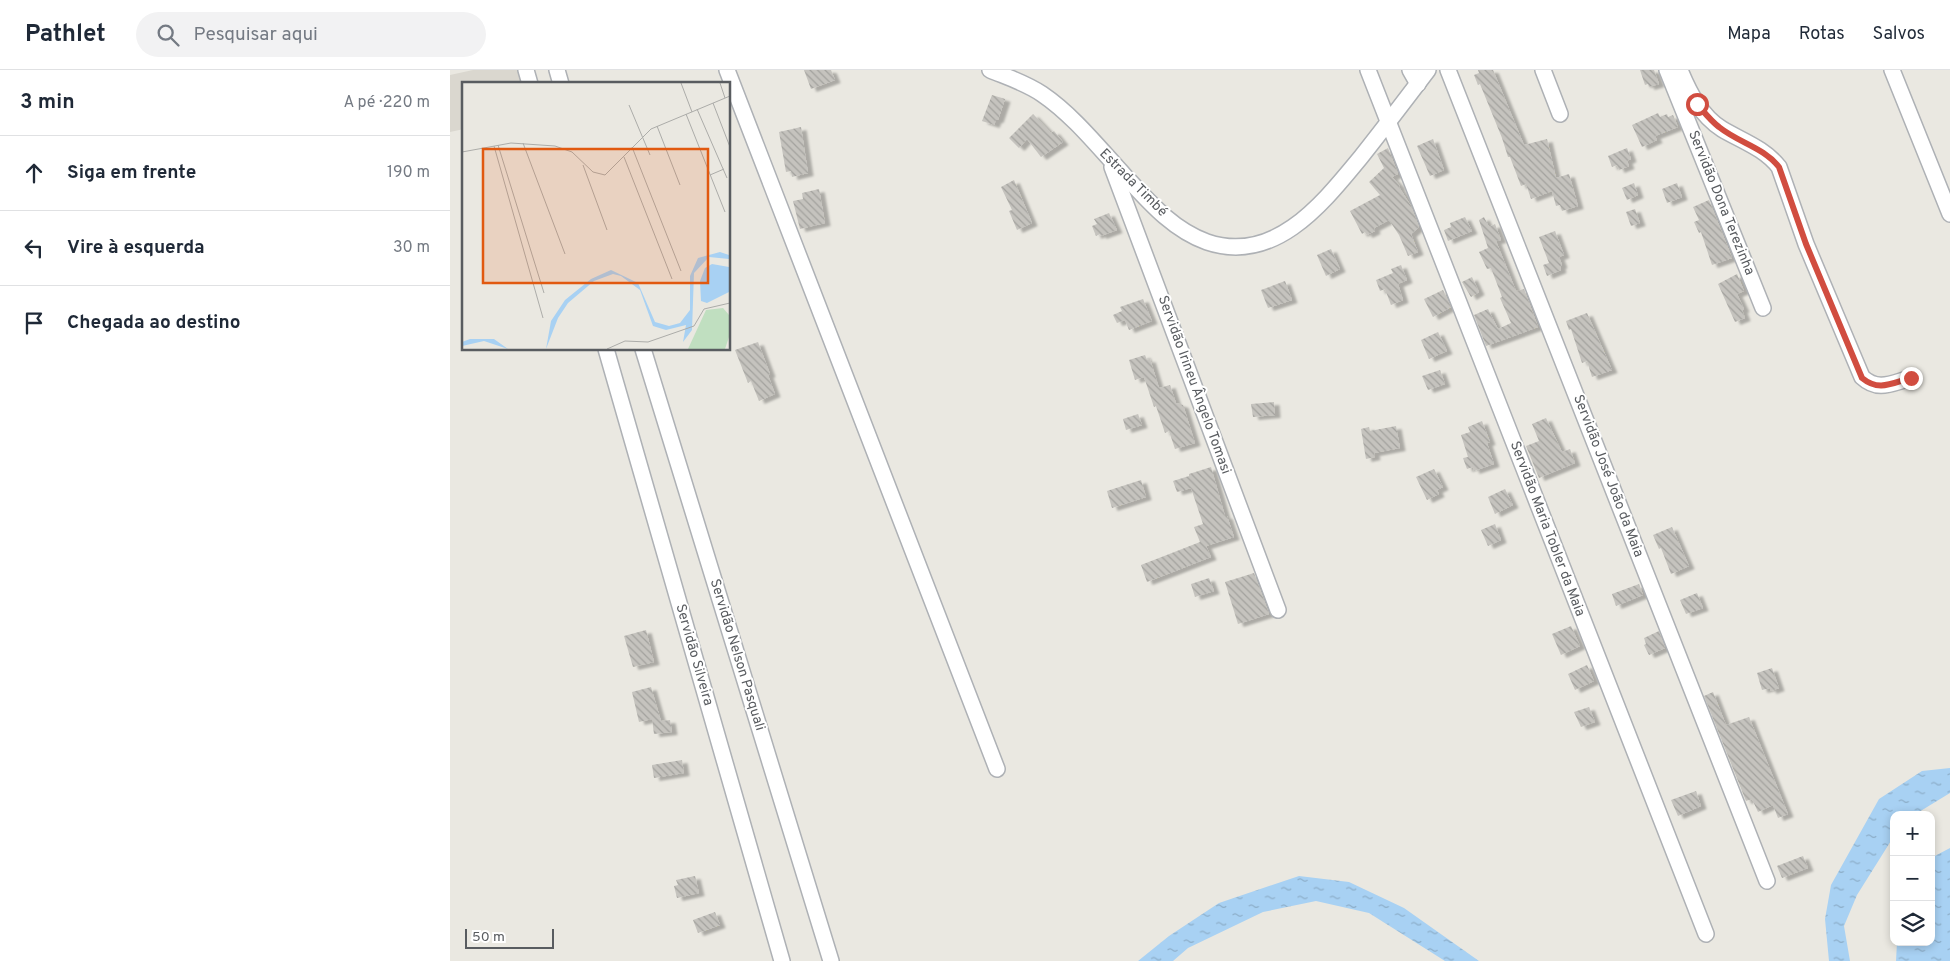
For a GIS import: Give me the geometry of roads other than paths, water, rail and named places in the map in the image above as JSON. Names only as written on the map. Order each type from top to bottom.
[{"type":"street","points":[[727,70],[997,769]]},
{"type":"street","name":"Estrada Timbé","points":[[990,70],[1015,80],[1047,97],[1059,107],[1155,209],[1179,228],[1207,242],[1238,248],[1264,243],[1287,231],[1315,210],[1336,188],[1428,70]]},
{"type":"street","name":"Servidão Maria Tobler da Maia","points":[[1368,70],[1706,934]]},
{"type":"street","points":[[1410,70],[1418,84]]},
{"type":"street","name":"Servidão José João da Maia","points":[[1448,70],[1768,881]]},
{"type":"street","points":[[1543,70],[1560,114]]},
{"type":"street","name":"Servidão Dona Terezinha","points":[[1668,70],[1763,308]]},
{"type":"street","points":[[1680,70],[1697,104],[1720,128],[1764,152],[1779,167],[1806,244],[1862,378],[1870,384],[1879,386],[1911,378]]},
{"type":"street","points":[[1892,70],[1950,214]]},
{"type":"street","name":"Servidão Irineu Ângelo Tomasi","points":[[1110,160],[1278,610]]},
{"type":"street","name":"Servidão Silveira","points":[[606,350],[782,961]]},
{"type":"street","name":"Servidão Nelson Pasquali","points":[[643,350],[831,961]]},
{"type":"water","points":[[1950,768],[1950,793],[1921,811],[1890,811],[1890,842],[1857,895],[1844,926],[1850,961],[1829,961],[1825,919],[1831,885],[1879,799],[1922,771]]},
{"type":"water","points":[[1950,848],[1950,961],[1896,961],[1897,946],[1935,946],[1935,856]]},
{"type":"water","points":[[1299,876],[1349,882],[1404,908],[1479,961],[1445,961],[1369,913],[1316,901],[1263,912],[1188,948],[1173,961],[1138,961],[1169,936],[1219,903]]}]
